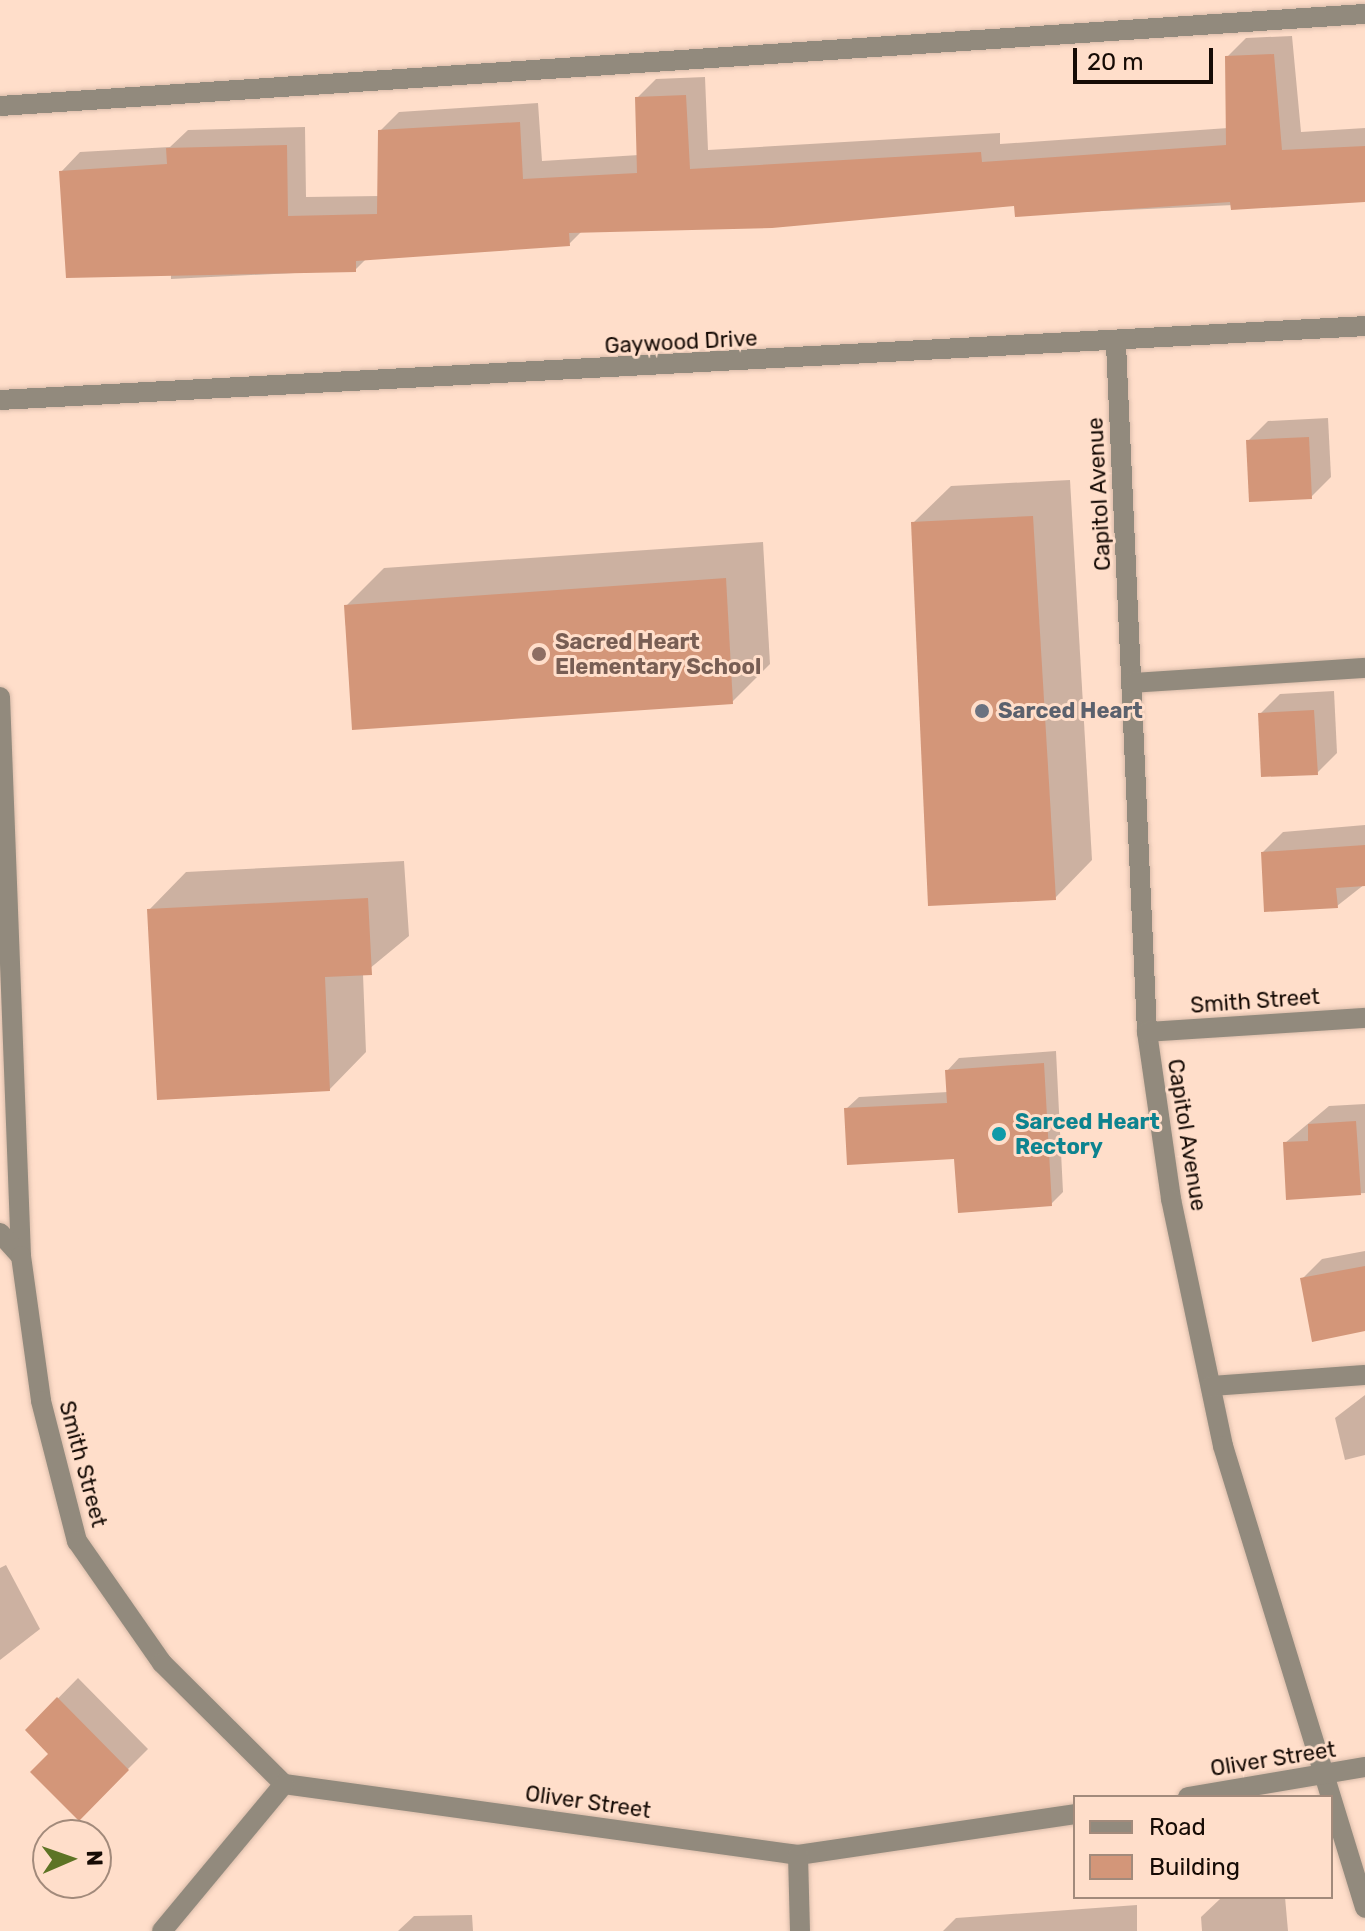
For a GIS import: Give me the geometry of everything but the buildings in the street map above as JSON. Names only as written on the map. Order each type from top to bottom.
[{"type":"street","points":[[0,106],[1365,14]]},
{"type":"street","name":"Gaywood Drive","points":[[0,400],[1116,344],[1365,326]]},
{"type":"street","name":"Capitol Avenue","points":[[1116,344],[1147,1032],[1171,1199],[1223,1446],[1330,1776],[1365,1908]]},
{"type":"street","points":[[1132,683],[1365,668]]},
{"type":"street","name":"Smith Street","points":[[0,697],[21,1256],[41,1401],[77,1541],[162,1663],[284,1784]]},
{"type":"street","name":"Smith Street","points":[[1147,1032],[1365,1018]]},
{"type":"street","points":[[0,1233],[21,1256]]},
{"type":"street","points":[[1211,1386],[1365,1375]]},
{"type":"street","name":"Oliver Street","points":[[1202,1795],[1330,1776],[1365,1767]]},
{"type":"street","points":[[162,1931],[284,1784]]},
{"type":"street","name":"Oliver Street","points":[[284,1784],[798,1855],[1073,1814]]},
{"type":"street","points":[[798,1855],[800,1931]]},
{"type":"place","name":"Sacred Heart Elementary School","points":[[539,654]]},
{"type":"place","name":"Sarced Heart","points":[[982,711]]},
{"type":"place","name":"Sarced Heart Rectory","points":[[999,1134]]}]
